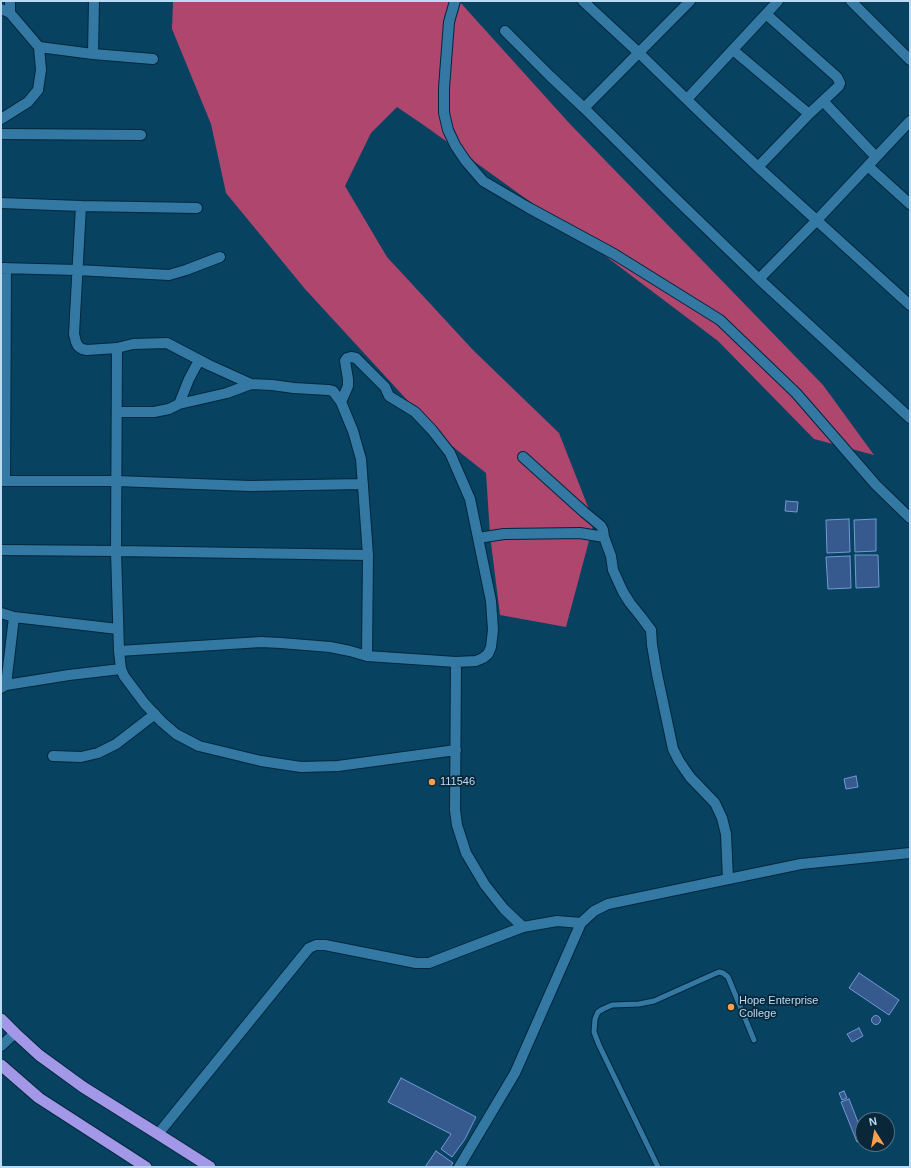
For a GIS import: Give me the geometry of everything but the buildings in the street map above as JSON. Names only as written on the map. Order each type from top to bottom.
[{"type":"highway","points":[[1,1019],[15,1034],[39,1055],[83,1087],[210,1167]]},
{"type":"highway","points":[[1,1065],[38,1098],[146,1167]]},
{"type":"street","points":[[1,119],[28,102],[38,90],[41,70],[39,47],[5,11],[10,1]]},
{"type":"street","points":[[92,54],[94,1]]},
{"type":"street","points":[[455,1],[449,22],[444,88],[444,113],[448,130],[455,145],[465,160],[483,181],[614,254],[720,320],[796,393],[876,485],[910,518]]},
{"type":"street","points":[[583,1],[758,168],[910,305]]},
{"type":"street","points":[[584,108],[689,1]]},
{"type":"street","points":[[687,99],[778,1]]},
{"type":"street","points":[[851,1],[910,60]]},
{"type":"street","points":[[758,168],[809,114],[839,86],[840,82],[766,14]]},
{"type":"street","points":[[505,31],[758,279],[910,418]]},
{"type":"street","points":[[39,47],[92,54],[153,59]]},
{"type":"street","points":[[733,50],[809,114]]},
{"type":"street","points":[[823,102],[876,157]]},
{"type":"street","points":[[758,279],[817,220],[910,121]]},
{"type":"street","points":[[1,134],[142,135]]},
{"type":"street","points":[[868,166],[910,204]]},
{"type":"street","points":[[1,203],[198,208]]},
{"type":"street","points":[[81,206],[74,334],[78,346],[87,350],[117,348],[133,344],[167,343],[200,361],[251,384]]},
{"type":"street","points":[[220,257],[169,275],[4,268],[3,481],[116,481],[250,486],[363,484]]},
{"type":"street","points":[[117,348],[116,551],[118,629],[121,669],[129,684],[155,714],[176,734],[199,746],[261,761],[301,767],[338,766],[456,750]]},
{"type":"street","points":[[119,651],[262,642],[330,647],[367,656],[456,662],[476,661],[488,654],[491,647],[493,630],[491,601],[470,499],[450,453],[432,430],[415,412],[389,396],[385,387],[356,358],[351,357],[345,360],[348,386],[342,402]]},
{"type":"street","points":[[179,404],[188,379],[200,361]]},
{"type":"street","points":[[116,412],[154,412],[169,409],[179,404],[227,393],[251,384],[272,384],[294,388],[333,391],[342,402],[353,431],[361,459],[368,555],[367,656]]},
{"type":"street","points":[[523,457],[601,526],[603,530],[611,556],[613,570],[623,592],[630,604],[650,630],[657,674],[673,749],[690,777],[715,803],[722,818],[726,834],[728,879]]},
{"type":"street","points":[[478,538],[504,534],[580,534],[604,537]]},
{"type":"street","points":[[1,550],[368,555]]},
{"type":"street","points":[[1,613],[14,617],[118,629]]},
{"type":"street","points":[[14,617],[4,686],[69,675],[121,669]]},
{"type":"street","points":[[456,662],[456,825],[466,852],[475,870],[504,909],[523,926]]},
{"type":"street","points":[[52,756],[81,757],[98,753],[116,744],[155,714]]},
{"type":"street","points":[[459,1167],[515,1073],[580,922],[594,910],[608,904],[801,864],[910,853]]},
{"type":"street","points":[[158,1134],[309,948],[316,945],[325,945],[416,963],[429,963],[523,926],[557,921],[580,922]]},
{"type":"street","points":[[1,1046],[15,1034]]},
{"type":"lane","points":[[658,1167],[599,1045],[594,1032],[595,1019],[598,1012],[612,1006],[639,1004],[654,1001],[719,972],[728,977],[754,1040]]},
{"type":"shaded area","points":[[173,1],[459,1],[570,124],[823,385],[874,455],[814,439],[718,341],[604,255],[397,107],[371,133],[345,186],[387,257],[473,350],[559,433],[594,522],[566,627],[500,615],[490,535],[486,473],[443,439],[305,289],[226,193],[211,124],[172,29]]},
{"type":"place","name":"111546","points":[[432,782]]},
{"type":"place","name":"Hope Enterprise College","points":[[731,1007]]}]
